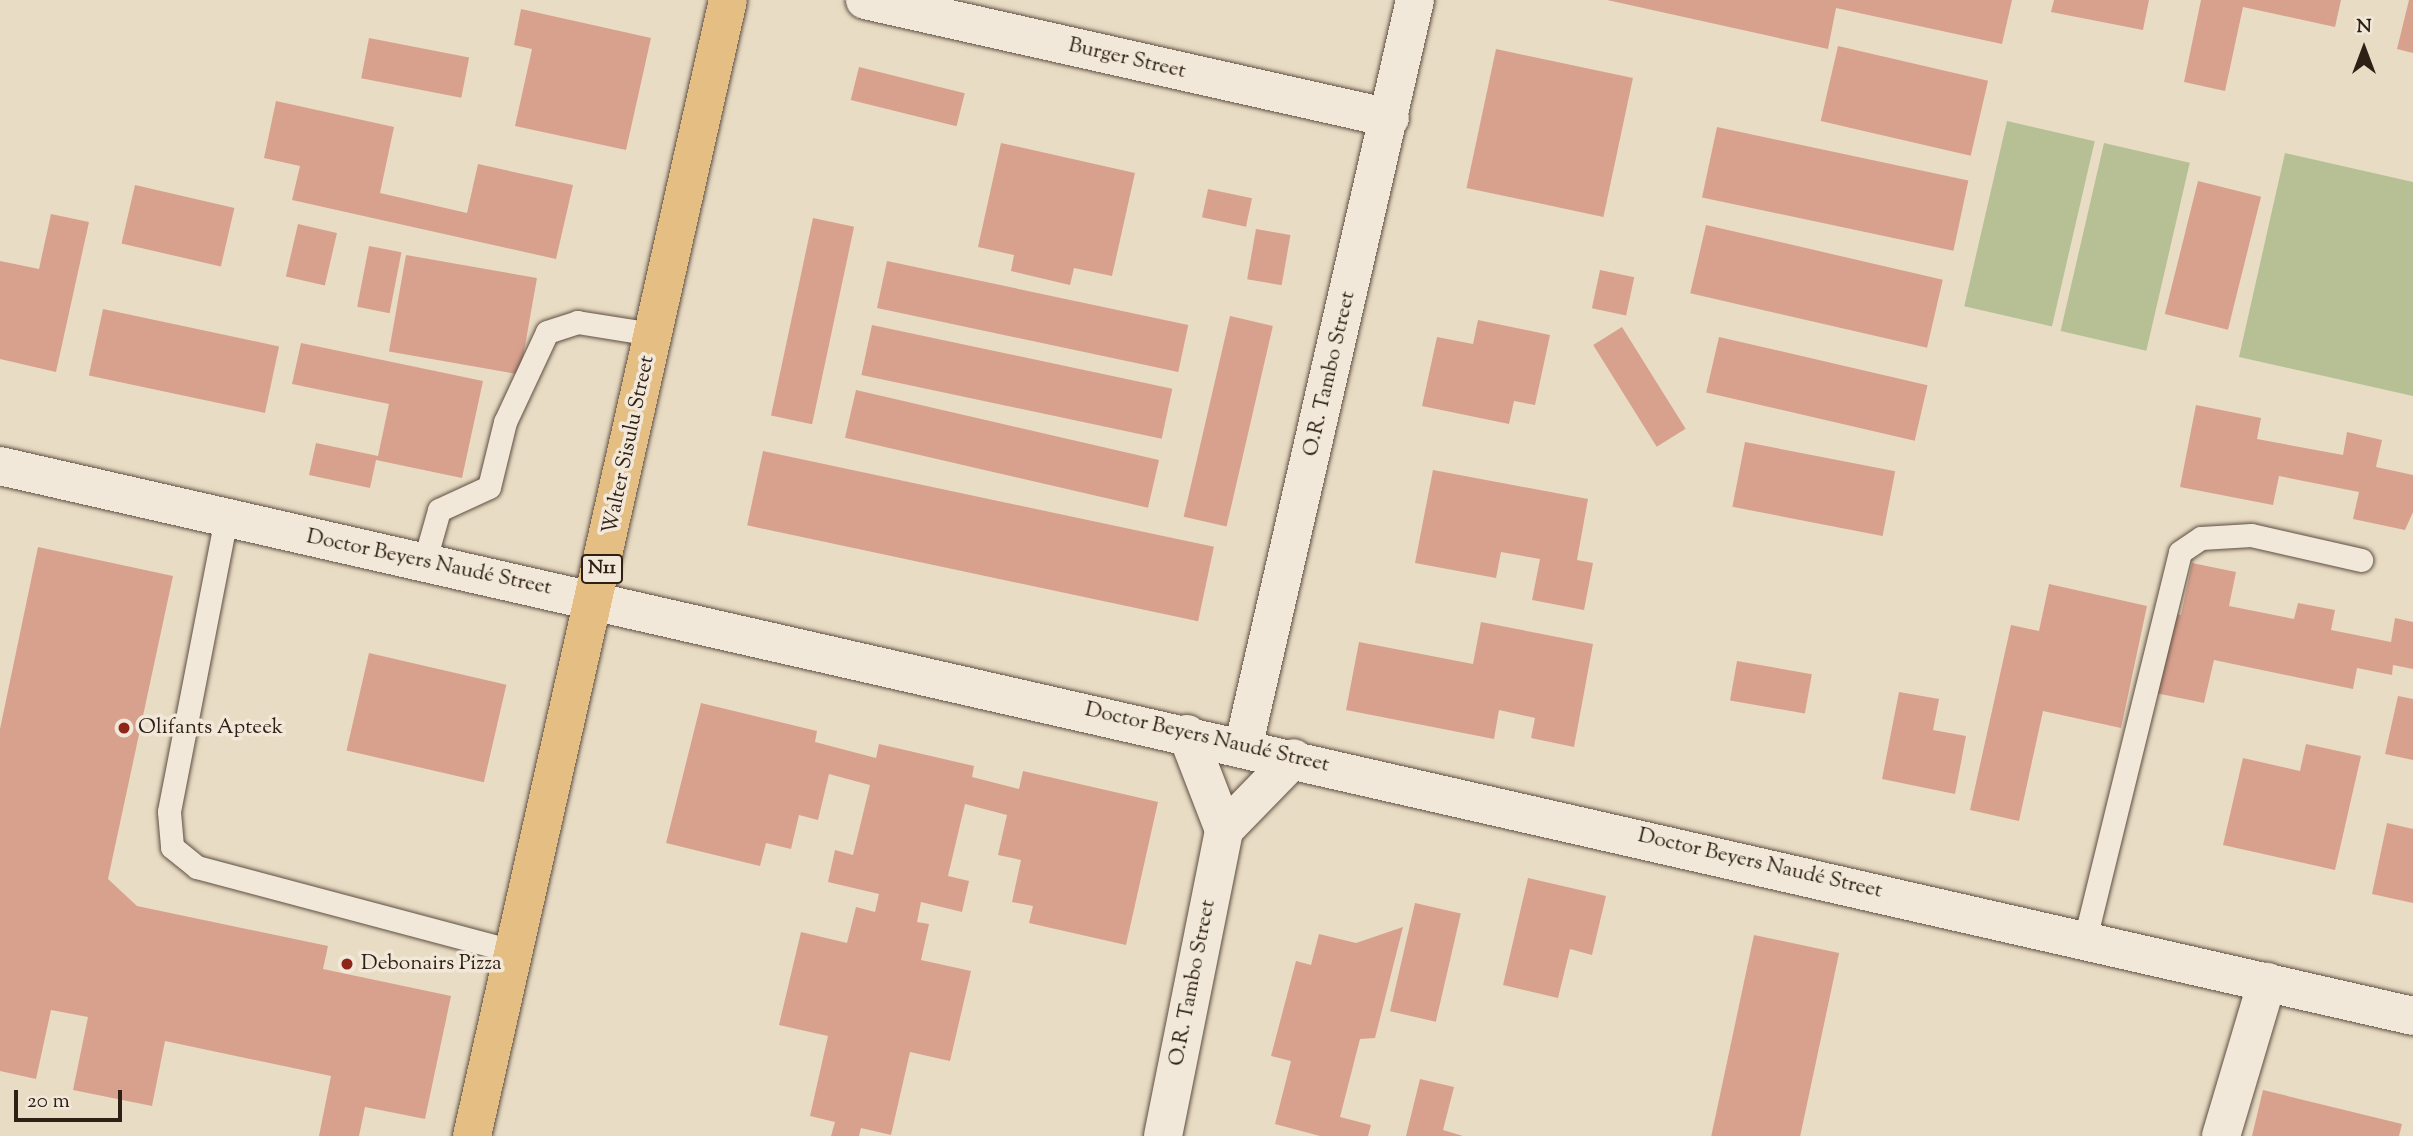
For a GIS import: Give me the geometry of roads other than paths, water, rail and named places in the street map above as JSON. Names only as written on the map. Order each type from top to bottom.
[{"type":"highway","name":"Walter Sisulu Street","points":[[472,1136],[596,600],[728,0]]},
{"type":"street","name":"Burger Street","points":[[865,0],[1390,118]]},
{"type":"street","name":"O.R. Tambo Street","points":[[1243,748],[1415,0]]},
{"type":"street","name":"Doctor Beyers Naudé Street","points":[[0,466],[1294,758],[2413,1016]]},
{"type":"street","points":[[1186,734],[1224,831],[1294,758]]},
{"type":"street","name":"O.R. Tambo Street","points":[[1163,1136],[1224,831]]},
{"type":"street","points":[[2221,1136],[2267,982]]},
{"type":"lane","points":[[424,563],[439,510],[489,487],[505,422],[547,332],[577,321],[653,334]]},
{"type":"lane","points":[[226,517],[169,812],[172,847],[197,867],[516,952]]},
{"type":"lane","points":[[2085,939],[2180,552],[2201,538],[2251,535],[2361,560]]},
{"type":"place","name":"Olifants Apteek","points":[[124,728]]},
{"type":"place","name":"Debonairs Pizza","points":[[347,964]]}]
